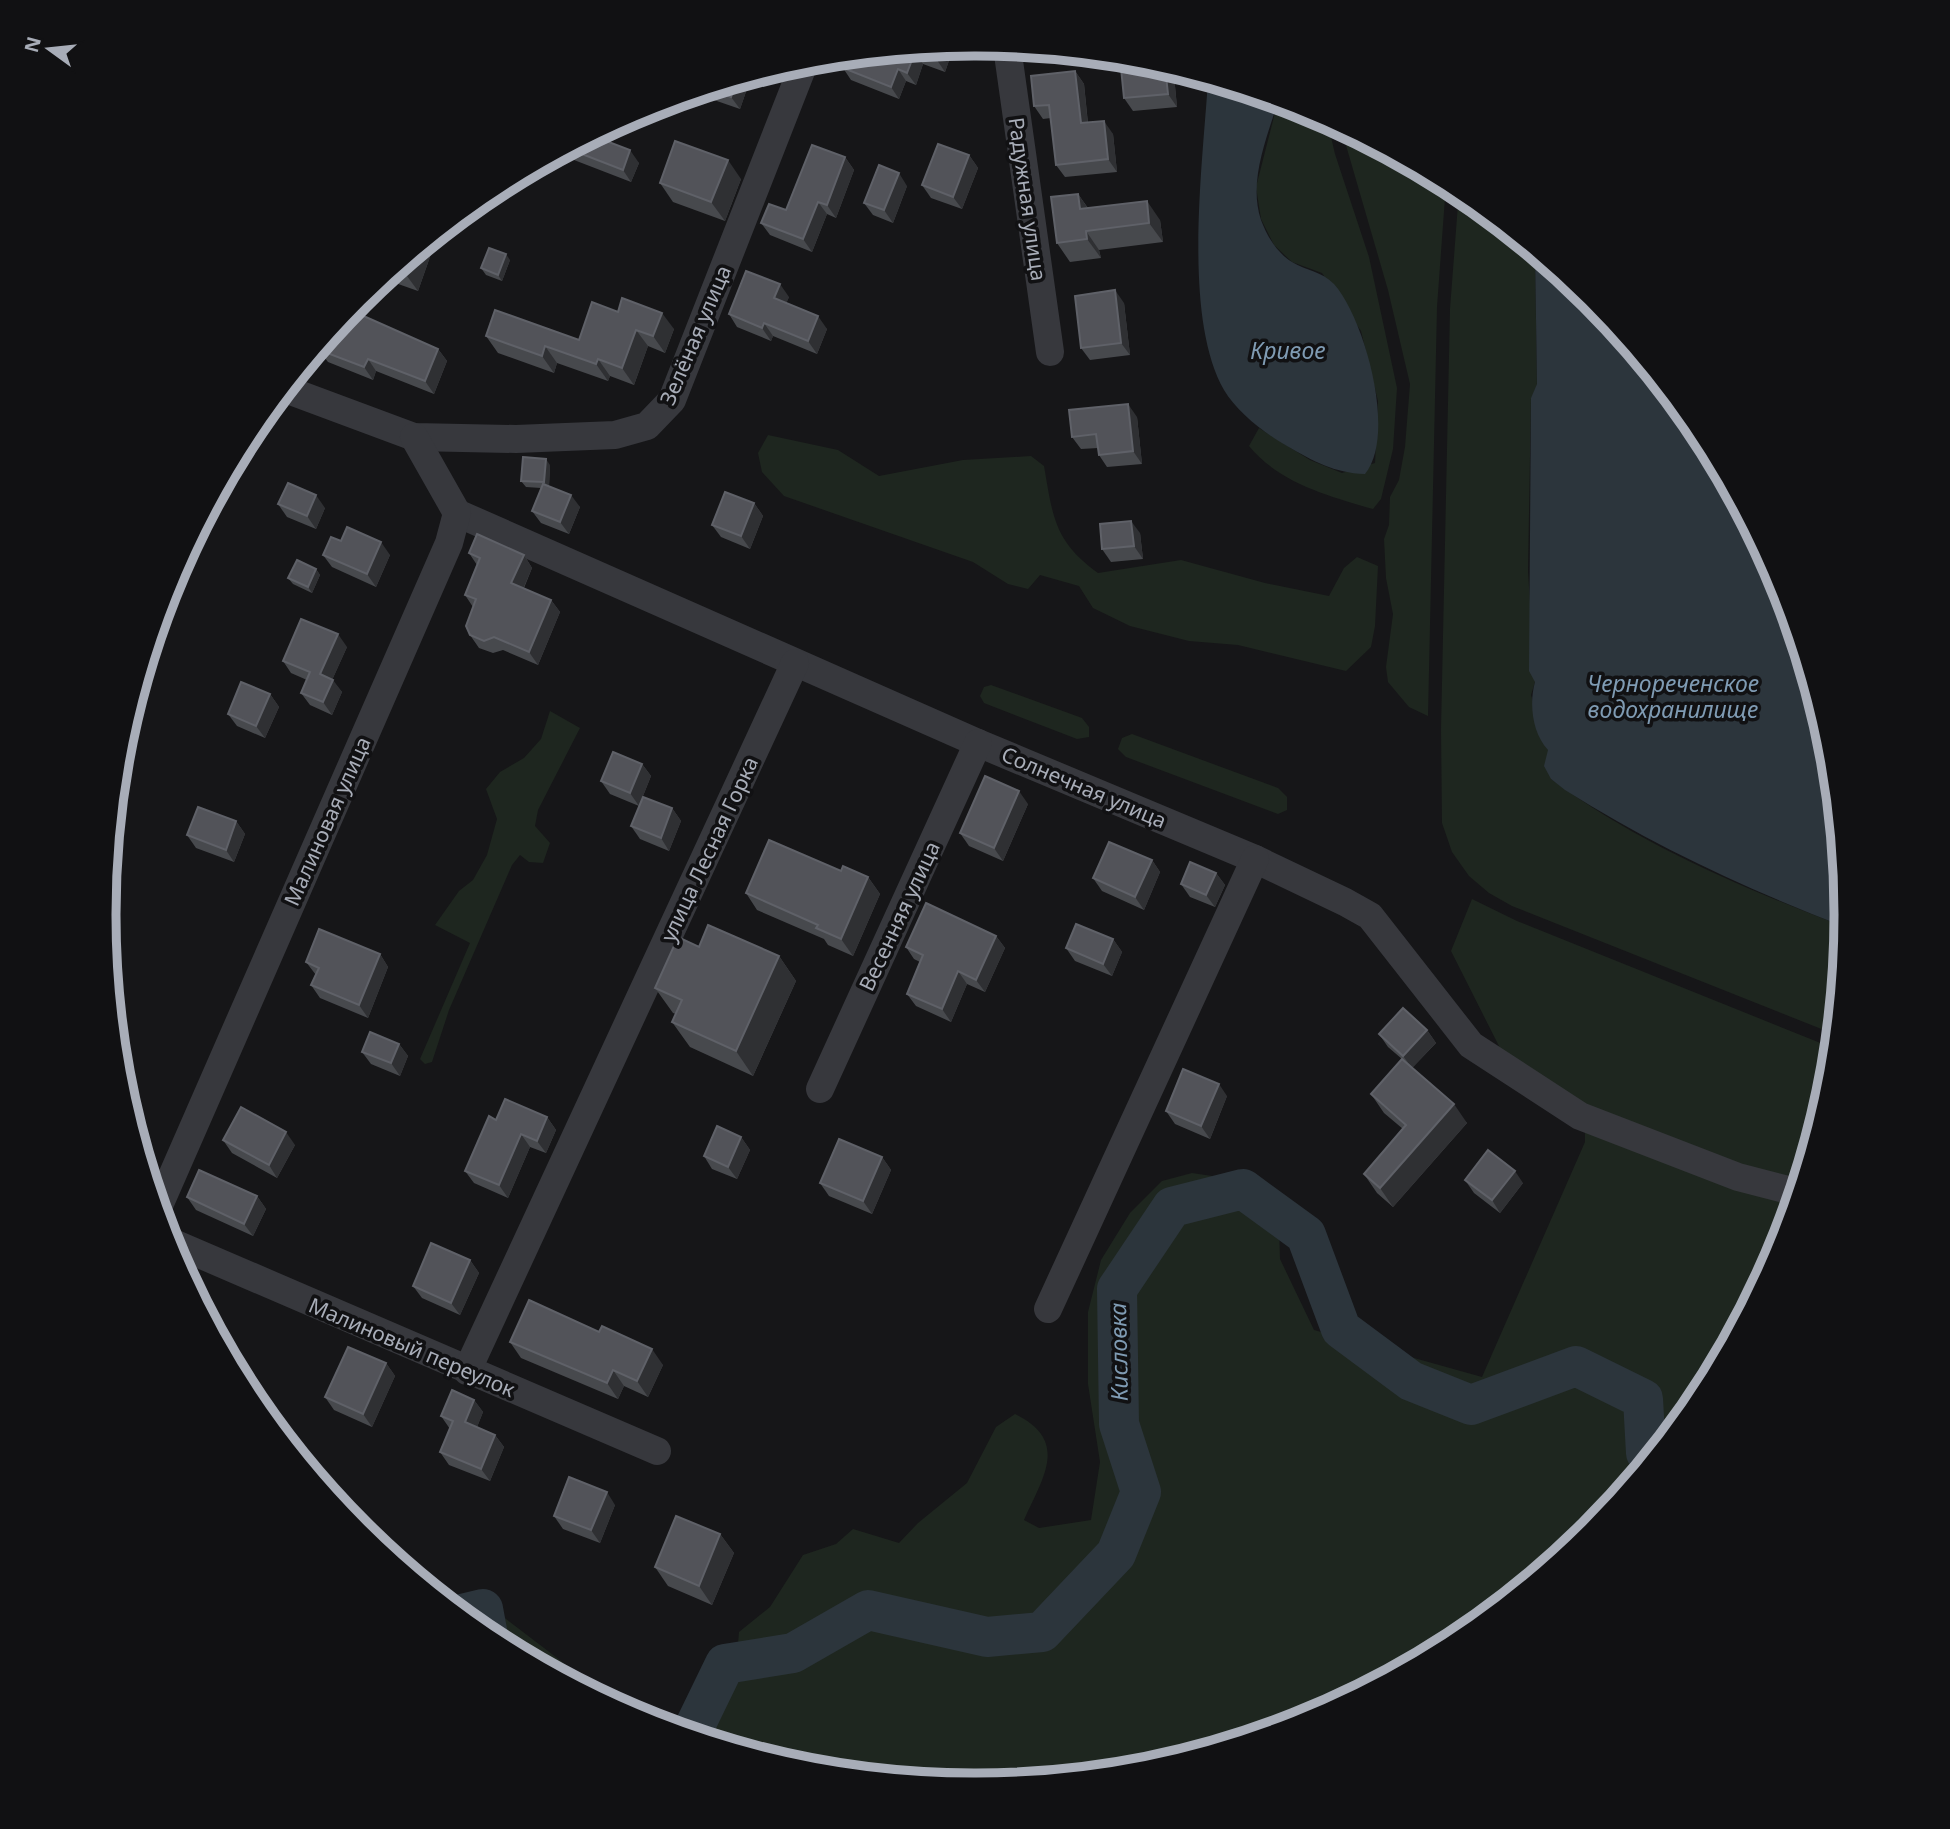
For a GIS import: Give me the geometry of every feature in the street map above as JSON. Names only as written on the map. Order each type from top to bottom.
[{"type":"street","name":"Радужная улица","points":[[1008,57],[1049,352]]},
{"type":"street","name":"Зелёная улица","points":[[294,392],[415,437],[516,439],[615,435],[647,426],[672,400],[799,74]]},
{"type":"street","points":[[415,437],[457,513],[795,663]]},
{"type":"street","name":"Малиновая улица","points":[[164,1196],[449,543],[457,513]]},
{"type":"street","name":"Солнечная улица","points":[[795,663],[1255,859],[1370,916],[1471,1045],[1580,1116],[1738,1177],[1788,1190]]},
{"type":"street","name":"улица Лесная Горка","points":[[467,1371],[795,663]]},
{"type":"street","name":"Весенняя улица","points":[[820,1089],[978,743]]},
{"type":"street","points":[[1048,1309],[1255,859]]},
{"type":"street","name":"Малиновый переулок","points":[[184,1248],[657,1451]]},
{"type":"shaded area","points":[[1275,111],[1330,133],[1369,257],[1397,388],[1393,449],[1381,499],[1373,509],[1322,493],[1290,479],[1261,459],[1249,446],[1259,428],[1310,460],[1342,473],[1375,463],[1378,401],[1361,331],[1322,273],[1292,262],[1274,245],[1261,219],[1256,187]]},
{"type":"shaded area","points":[[1344,140],[1404,171],[1445,197],[1437,307],[1428,716],[1409,707],[1388,682],[1386,667],[1393,614],[1386,578],[1384,539],[1389,525],[1390,497],[1399,480],[1405,447],[1410,384],[1388,290]]},
{"type":"shaded area","points":[[1458,205],[1498,233],[1535,264],[1537,385],[1531,399],[1528,571],[1535,682],[1531,695],[1548,750],[1551,779],[1585,803],[1656,845],[1769,897],[1834,923],[1825,1031],[1512,906],[1489,893],[1469,876],[1452,852],[1442,823],[1441,729],[1450,309]]},
{"type":"shaded area","points":[[768,435],[838,450],[879,476],[963,460],[1031,456],[1044,466],[1053,514],[1064,539],[1083,561],[1098,573],[1181,560],[1265,583],[1329,596],[1344,568],[1357,557],[1378,566],[1375,626],[1371,647],[1346,671],[1238,645],[1189,641],[1130,626],[1093,608],[1079,586],[1040,575],[1028,589],[1008,584],[973,562],[784,496],[762,472],[758,453]]},
{"type":"shaded area","points":[[991,685],[1082,718],[1089,727],[1089,737],[1077,739],[984,703],[980,696],[984,687]]},
{"type":"shaded area","points":[[550,711],[580,728],[538,810],[535,826],[550,843],[543,863],[529,862],[520,855],[512,865],[449,1010],[432,1062],[425,1064],[420,1059],[470,943],[435,925],[459,891],[473,880],[487,855],[497,819],[486,789],[500,772],[524,758],[541,739]]},
{"type":"shaded area","points":[[1132,734],[1278,788],[1287,797],[1287,810],[1278,814],[1126,757],[1118,749],[1122,738]]},
{"type":"shaded area","points":[[1472,899],[1517,921],[1823,1044],[1804,1137],[1788,1190],[1745,1294],[1689,1391],[1656,1437],[1582,1522],[1498,1596],[1404,1658],[1304,1708],[1197,1744],[1142,1757],[1031,1771],[919,1771],[808,1757],[700,1727],[722,1682],[732,1673],[799,1659],[866,1618],[932,1619],[983,1645],[1015,1643],[1048,1631],[1122,1555],[1137,1521],[1145,1491],[1125,1414],[1122,1369],[1126,1301],[1133,1280],[1160,1237],[1182,1222],[1194,1209],[1216,1200],[1239,1198],[1279,1227],[1280,1259],[1314,1330],[1482,1377],[1585,1142],[1585,1111],[1504,1056],[1451,951]]},
{"type":"shaded area","points":[[1192,1173],[1239,1180],[1202,1187],[1169,1201],[1144,1225],[1116,1270],[1107,1313],[1108,1380],[1112,1426],[1132,1490],[1126,1514],[1104,1559],[1021,1628],[992,1634],[962,1616],[923,1608],[868,1603],[844,1608],[809,1640],[765,1647],[738,1644],[739,1632],[770,1607],[803,1555],[836,1544],[853,1529],[899,1543],[918,1523],[967,1483],[996,1427],[1015,1414],[1032,1425],[1042,1436],[1047,1448],[1044,1475],[1024,1520],[1039,1528],[1091,1520],[1100,1462],[1088,1384],[1088,1312],[1101,1260],[1130,1213],[1162,1181]]},
{"type":"shaded area","points":[[489,1606],[572,1672],[546,1658],[494,1625]]},
{"type":"water","name":"Кривое","points":[[1207,88],[1275,111],[1258,175],[1261,220],[1269,238],[1287,258],[1324,276],[1334,284],[1356,323],[1366,349],[1377,406],[1378,433],[1374,456],[1365,474],[1324,465],[1287,446],[1244,414],[1224,390],[1211,359],[1203,322],[1199,281],[1200,195]]},
{"type":"water","name":"Чернореченское водохранилище","points":[[1535,264],[1582,307],[1656,392],[1689,438],[1745,535],[1788,639],[1817,747],[1832,858],[1834,922],[1736,882],[1667,848],[1632,830],[1551,779],[1544,766],[1548,750],[1535,727],[1532,699],[1535,682],[1529,671],[1531,398],[1537,384]]},
{"type":"building","points":[[912,59],[907,73],[898,69],[891,87],[843,68],[863,63]]},
{"type":"building","points":[[1121,69],[1166,78],[1168,94],[1124,98]]},
{"type":"building","points":[[1075,71],[1081,123],[1104,121],[1108,159],[1056,165],[1049,105],[1034,106],[1031,76]]},
{"type":"building","points":[[605,140],[630,150],[623,170],[580,153]]},
{"type":"building","points":[[675,141],[728,160],[711,202],[660,183]]},
{"type":"building","points":[[938,144],[969,155],[953,197],[922,185]]},
{"type":"building","points":[[812,145],[845,157],[827,205],[818,202],[803,239],[761,223],[769,204],[786,210]]},
{"type":"building","points":[[879,165],[899,173],[884,210],[864,203]]},
{"type":"building","points":[[1078,194],[1080,209],[1147,201],[1149,223],[1086,231],[1087,239],[1057,243],[1051,197]]},
{"type":"building","points":[[489,248],[506,254],[498,275],[481,268]]},
{"type":"building","points":[[746,271],[780,284],[774,298],[818,316],[808,341],[764,323],[762,328],[729,314]]},
{"type":"building","points":[[1115,290],[1121,343],[1081,348],[1075,296]]},
{"type":"building","points":[[622,298],[662,313],[653,336],[636,330],[622,368],[598,359],[596,364],[545,346],[542,356],[486,336],[495,310],[579,340],[592,302],[618,312]]},
{"type":"building","points":[[361,315],[438,349],[425,381],[368,359],[364,367],[326,353]]},
{"type":"building","points":[[1128,404],[1133,451],[1099,455],[1096,434],[1072,437],[1069,410]]},
{"type":"building","points":[[523,457],[546,459],[544,482],[521,481]]},
{"type":"building","points":[[288,483],[316,495],[307,516],[278,504]]},
{"type":"building","points":[[543,484],[571,495],[560,522],[532,511]]},
{"type":"building","points":[[725,492],[754,503],[741,536],[712,525]]},
{"type":"building","points":[[1131,521],[1134,546],[1102,549],[1100,524]]},
{"type":"building","points":[[347,527],[381,542],[367,574],[323,555],[331,537],[341,541]]},
{"type":"building","points":[[477,534],[524,555],[511,583],[551,600],[529,652],[494,637],[484,641],[470,635],[466,626],[476,599],[465,595],[480,558],[469,553]]},
{"type":"building","points":[[297,560],[316,569],[308,587],[288,578]]},
{"type":"building","points":[[301,619],[338,634],[320,674],[333,680],[323,702],[301,693],[310,672],[283,661]]},
{"type":"building","points":[[241,682],[270,694],[256,726],[228,714]]},
{"type":"building","points":[[613,752],[642,764],[630,793],[601,781]]},
{"type":"building","points":[[985,776],[1019,791],[994,848],[960,833]]},
{"type":"building","points":[[643,797],[672,808],[661,838],[631,826]]},
{"type":"building","points":[[198,807],[236,821],[226,850],[187,835]]},
{"type":"building","points":[[769,840],[841,871],[843,866],[868,877],[841,939],[816,928],[818,925],[746,893]]},
{"type":"building","points":[[1109,842],[1152,860],[1135,897],[1093,878]]},
{"type":"building","points":[[1190,862],[1216,873],[1206,895],[1181,884]]},
{"type":"building","points":[[926,903],[996,936],[976,980],[958,971],[942,1009],[907,994],[923,955],[906,947]]},
{"type":"building","points":[[1076,924],[1113,939],[1103,964],[1066,948]]},
{"type":"building","points":[[708,925],[779,956],[736,1051],[672,1022],[682,1000],[655,988],[678,937],[699,947]]},
{"type":"building","points":[[319,929],[380,954],[359,1005],[311,985],[319,968],[306,962]]},
{"type":"building","points":[[1403,1008],[1427,1030],[1403,1056],[1379,1034]]},
{"type":"building","points":[[370,1032],[399,1044],[391,1063],[362,1052]]},
{"type":"building","points":[[1402,1059],[1454,1104],[1380,1188],[1364,1174],[1406,1125],[1371,1094]]},
{"type":"building","points":[[1183,1069],[1219,1084],[1201,1126],[1166,1111]]},
{"type":"building","points":[[505,1099],[547,1117],[537,1141],[521,1134],[499,1185],[465,1171],[489,1116],[496,1120]]},
{"type":"building","points":[[241,1107],[286,1132],[269,1165],[223,1140]]},
{"type":"building","points":[[717,1126],[741,1137],[728,1167],[704,1156]]},
{"type":"building","points":[[839,1139],[882,1157],[863,1201],[820,1183]]},
{"type":"building","points":[[1488,1150],[1515,1171],[1492,1200],[1465,1180]]},
{"type":"building","points":[[199,1170],[257,1196],[244,1224],[187,1197]]},
{"type":"building","points":[[431,1243],[470,1260],[451,1303],[413,1286]]},
{"type":"building","points":[[529,1300],[599,1332],[602,1326],[652,1349],[637,1381],[613,1370],[607,1383],[510,1342]]},
{"type":"building","points":[[348,1347],[386,1363],[363,1414],[325,1397]]},
{"type":"building","points":[[452,1390],[474,1400],[465,1422],[495,1435],[481,1469],[440,1452],[453,1421],[441,1416]]},
{"type":"building","points":[[569,1477],[607,1492],[591,1530],[554,1516]]},
{"type":"building","points":[[676,1516],[720,1534],[699,1586],[655,1567]]},
{"type":"waterway","name":"Кисловка","points":[[695,1726],[725,1664],[793,1653],[868,1610],[987,1637],[1042,1632],[1116,1554],[1141,1492],[1119,1424],[1117,1289],[1172,1207],[1243,1189],[1306,1235],[1341,1329],[1411,1381],[1471,1405],[1576,1366],[1643,1399],[1646,1449]]},
{"type":"waterway","name":"Кисловка","points":[[474,1611],[483,1609],[485,1619]]}]
